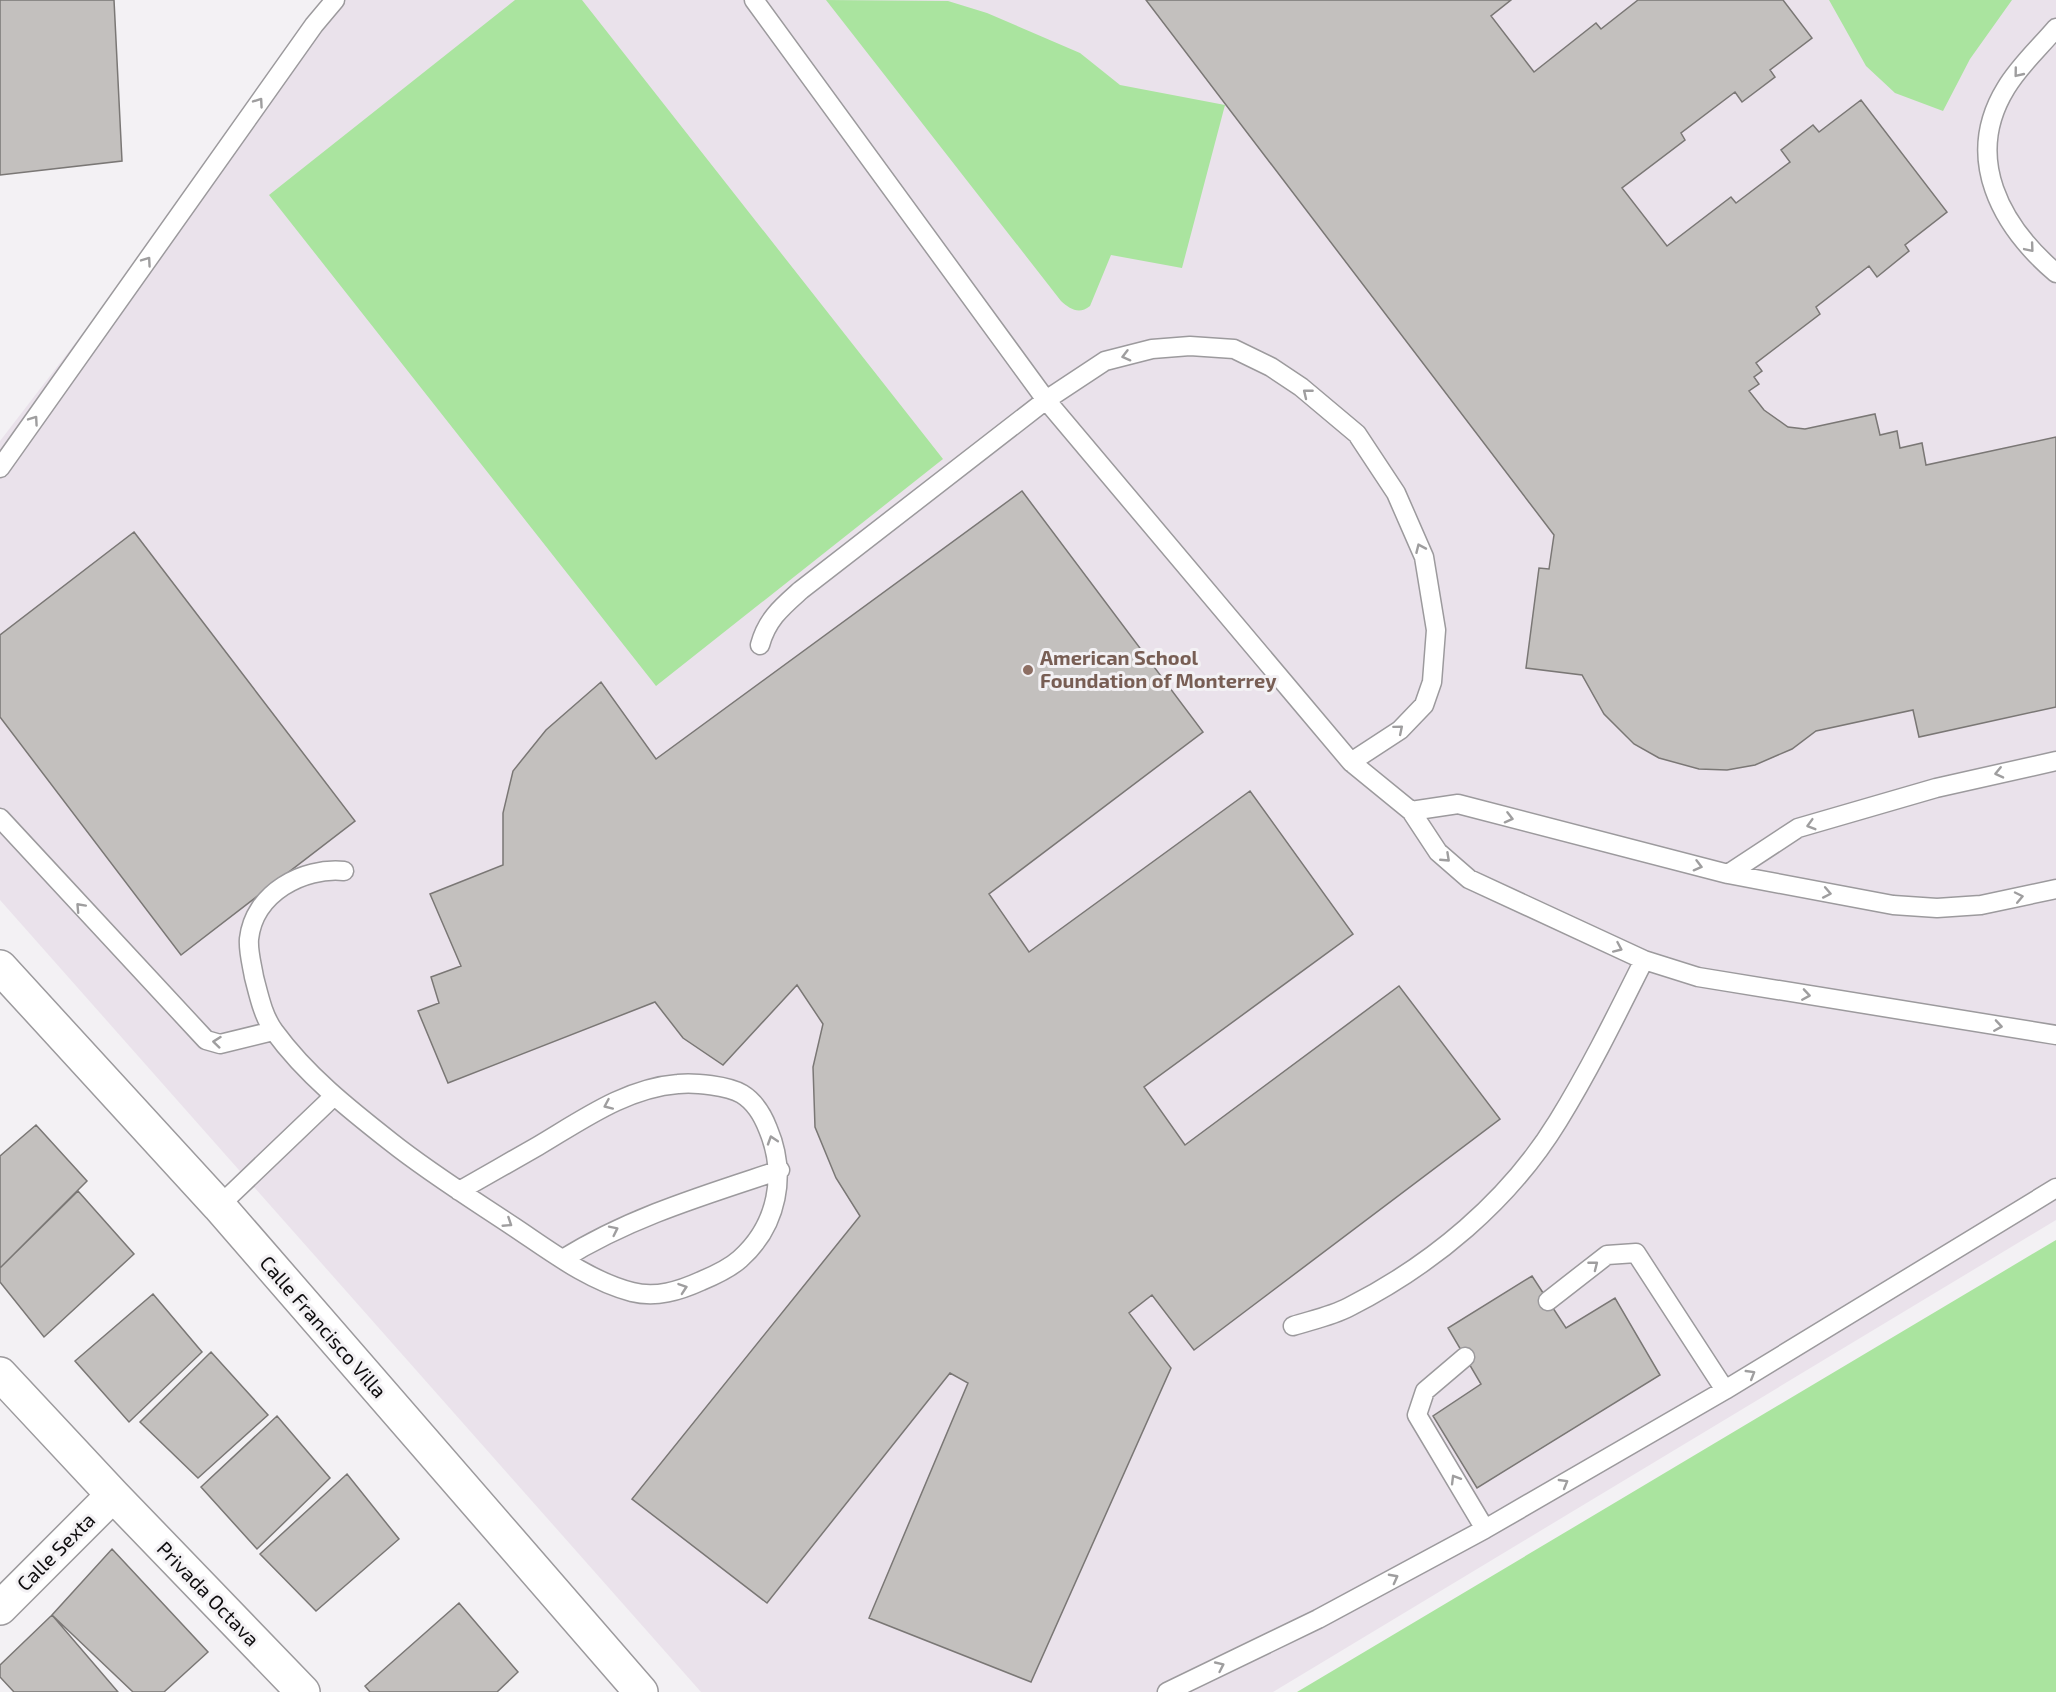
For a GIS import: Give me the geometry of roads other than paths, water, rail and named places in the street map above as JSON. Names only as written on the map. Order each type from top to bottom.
[{"type":"street","name":"Calle Francisco Villa","points":[[0,967],[219,1206],[641,1692]]},
{"type":"street","name":"Privada Octava","points":[[0,1374],[113,1496],[303,1692]]},
{"type":"street","name":"Calle Sexta","points":[[0,1608],[113,1496]]},
{"type":"lane","points":[[0,468],[314,25],[335,0]]},
{"type":"lane","points":[[754,0],[1046,399],[1351,762],[1411,811],[1438,852],[1469,879],[1644,960],[1698,977],[2056,1035]]},
{"type":"lane","points":[[2056,28],[2006,87],[1992,116],[1988,148],[1993,190],[2007,221],[2037,257],[2056,273]]},
{"type":"lane","points":[[760,645],[765,627],[779,609],[1046,399],[1105,361],[1152,349],[1190,345],[1234,349],[1271,367],[1301,387],[1357,434],[1396,493],[1424,557],[1436,630],[1432,682],[1424,705],[1400,730],[1351,762]]},
{"type":"lane","points":[[1728,874],[1797,828],[1936,788],[2056,761]]},
{"type":"lane","points":[[1411,811],[1458,804],[1728,874],[1893,905],[1937,908],[1981,905],[2056,889]]},
{"type":"lane","points":[[0,818],[206,1040],[220,1044],[273,1031]]},
{"type":"lane","points":[[344,871],[328,869],[309,872],[288,881],[265,904],[255,919],[249,939],[251,962],[260,999],[273,1031],[333,1097],[418,1164],[459,1191],[564,1259],[583,1272],[632,1292],[652,1294],[680,1291],[740,1259],[762,1231],[775,1205],[780,1170],[773,1140],[762,1113],[741,1093],[705,1085],[679,1083],[642,1090],[599,1109],[459,1191]]},
{"type":"lane","points":[[1293,1326],[1349,1307],[1424,1262],[1478,1219],[1534,1155],[1557,1123],[1602,1045],[1644,960]]},
{"type":"lane","points":[[219,1206],[333,1097]]},
{"type":"lane","points":[[564,1259],[596,1239],[627,1224],[780,1170]]},
{"type":"lane","points":[[1167,1692],[1318,1619],[1485,1529],[1725,1390],[2056,1188]]},
{"type":"lane","points":[[1548,1301],[1607,1255],[1636,1253],[1725,1390]]},
{"type":"lane","points":[[1465,1357],[1425,1391],[1417,1415],[1485,1529]]},
{"type":"place","name":"American School Foundation of Monterrey","points":[[1028,670]]}]
